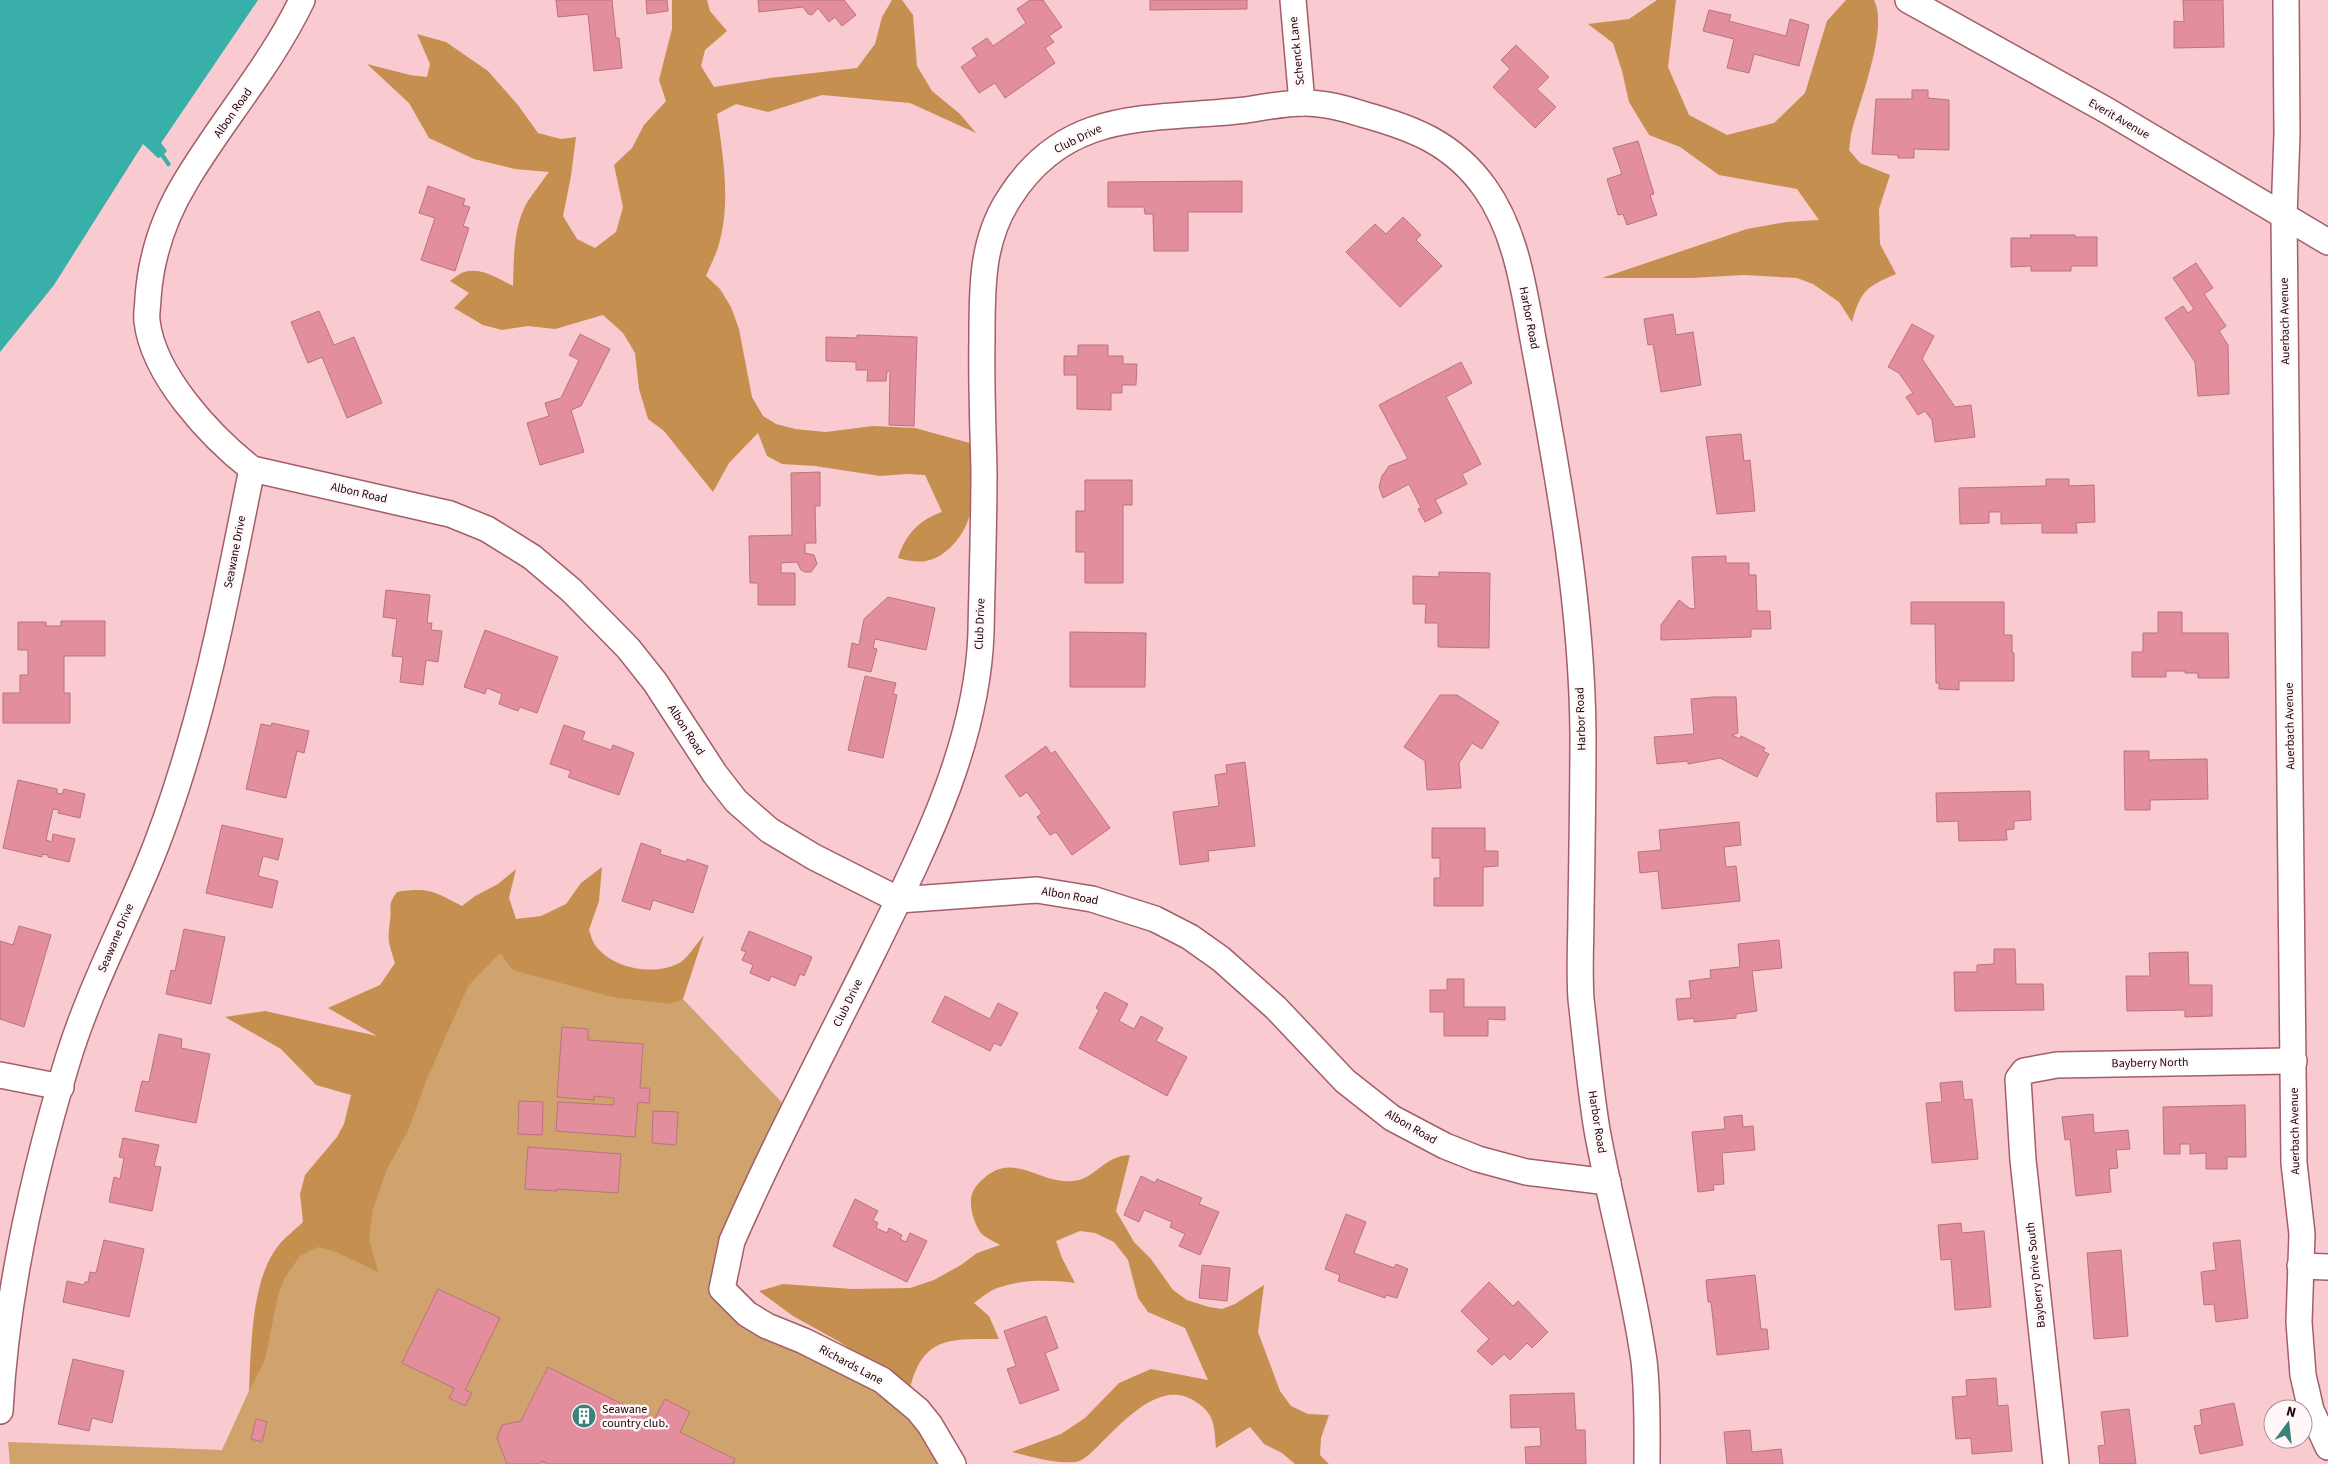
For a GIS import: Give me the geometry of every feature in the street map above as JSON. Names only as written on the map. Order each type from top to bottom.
[{"type":"street","name":"Albon Road","points":[[302,0],[265,66],[185,182],[162,228],[150,269],[147,321],[157,356],[166,374],[184,400],[235,456],[252,469],[450,514],[487,529],[532,556],[571,590],[628,648],[655,682],[715,774],[736,801],[769,830],[814,856],[899,900],[1038,890],[1092,899],[1155,919],[1190,937],[1221,959],[1276,1008],[1345,1081],[1392,1118],[1445,1146],[1478,1159],[1526,1172],[1608,1182]]},
{"type":"street","name":"Schenck Lane","points":[[1293,0],[1302,103]]},
{"type":"street","name":"Everit Avenue","points":[[1908,0],[2106,110],[2328,242]]},
{"type":"street","name":"Auerbach Avenue","points":[[2286,0],[2287,134],[2284,217],[2294,1163],[2302,1234],[2300,1322],[2303,1375],[2311,1410],[2328,1447]]},
{"type":"street","name":"Club Drive","points":[[748,1314],[722,1289],[732,1241],[899,900],[956,769],[977,686],[984,473],[981,383],[982,283],[986,256],[994,225],[1011,194],[1036,164],[1058,146],[1097,127],[1140,118],[1210,114],[1302,103]]},
{"type":"street","name":"Harbor Road","points":[[1302,103],[1332,105],[1410,127],[1443,146],[1463,162],[1486,190],[1508,230],[1518,265],[1552,440],[1572,569],[1583,727],[1580,989],[1596,1124],[1644,1362],[1647,1464]]},
{"type":"street","name":"Seawane Drive","points":[[0,1412],[10,1310],[29,1202],[51,1115],[68,1059],[102,971],[148,866],[189,748],[223,616],[252,469]]},
{"type":"street","name":"Bayberry North","points":[[2019,1086],[2018,1079],[2024,1071],[2057,1065],[2294,1061]]},
{"type":"street","points":[[0,1075],[61,1086]]},
{"type":"street","name":"Bayberry Drive South","points":[[2019,1086],[2023,1160],[2056,1464]]},
{"type":"street","points":[[2300,1266],[2328,1267]]},
{"type":"street","name":"Richards Lane","points":[[748,1314],[767,1326],[804,1341],[882,1380],[918,1410],[930,1425],[954,1464]]},
{"type":"shaded area","points":[[672,0],[707,0],[710,11],[727,31],[705,50],[701,66],[714,87],[770,78],[857,68],[875,44],[882,17],[892,0],[902,0],[913,15],[917,66],[932,91],[960,114],[976,133],[910,103],[822,95],[768,112],[736,104],[717,114],[725,179],[725,212],[719,244],[706,276],[720,289],[731,307],[739,329],[752,397],[763,416],[776,424],[795,429],[826,432],[873,426],[915,428],[977,445],[975,489],[969,517],[964,530],[956,541],[945,552],[934,559],[911,561],[898,558],[905,542],[914,529],[926,519],[942,512],[925,475],[880,476],[815,466],[782,464],[767,456],[758,433],[729,463],[713,492],[664,431],[648,419],[639,389],[635,353],[623,333],[603,315],[555,329],[528,326],[502,330],[483,325],[454,308],[469,293],[450,281],[464,272],[483,272],[513,286],[515,242],[519,221],[528,201],[549,172],[515,169],[474,159],[429,138],[409,103],[367,64],[410,75],[427,77],[430,64],[417,34],[446,42],[488,71],[518,105],[538,133],[561,139],[576,137],[563,216],[577,239],[595,248],[616,232],[623,207],[614,165],[632,148],[644,125],[666,101],[659,80],[672,29]]},
{"type":"shaded area","points":[[1657,0],[1676,0],[1668,67],[1689,115],[1727,135],[1774,123],[1805,93],[1827,21],[1846,0],[1874,0],[1878,12],[1875,46],[1866,85],[1851,134],[1849,150],[1860,163],[1890,175],[1879,209],[1880,244],[1896,274],[1878,282],[1866,291],[1858,303],[1852,322],[1839,302],[1813,284],[1797,278],[1744,275],[1691,278],[1602,278],[1747,229],[1786,222],[1819,220],[1797,189],[1719,175],[1680,147],[1649,135],[1629,102],[1613,43],[1588,24],[1629,19]]},
{"type":"shaded area","points":[[602,867],[599,901],[589,930],[595,945],[612,960],[623,965],[647,970],[671,967],[681,962],[704,935],[683,999],[670,1004],[612,997],[513,970],[500,953],[468,986],[426,1081],[408,1131],[387,1169],[373,1209],[369,1238],[378,1272],[336,1252],[318,1247],[300,1256],[285,1277],[278,1295],[265,1360],[249,1391],[254,1316],[262,1277],[269,1260],[278,1246],[303,1222],[300,1194],[305,1175],[337,1137],[344,1124],[351,1095],[316,1085],[281,1049],[225,1017],[265,1011],[377,1036],[328,1008],[380,985],[395,963],[390,947],[389,934],[391,903],[397,892],[417,890],[431,892],[462,906],[475,896],[498,884],[516,869],[509,898],[516,919],[541,916],[566,904],[581,883]]},
{"type":"shaded area","points":[[483,923],[683,999],[793,1114],[720,1277],[736,1302],[919,1401],[956,1464],[10,1464],[8,1442],[222,1450],[249,1391],[281,1261]]},
{"type":"shaded area","points":[[1130,1155],[1116,1211],[1134,1242],[1151,1259],[1173,1290],[1187,1300],[1222,1309],[1235,1304],[1264,1285],[1258,1332],[1280,1391],[1291,1406],[1308,1414],[1329,1415],[1321,1438],[1320,1455],[1329,1464],[1295,1464],[1282,1453],[1264,1444],[1250,1427],[1216,1448],[1214,1426],[1206,1410],[1193,1400],[1180,1395],[1167,1395],[1142,1406],[1079,1461],[1052,1461],[1012,1452],[1061,1434],[1085,1418],[1119,1383],[1151,1369],[1208,1380],[1185,1328],[1148,1312],[1138,1298],[1128,1260],[1114,1242],[1095,1233],[1080,1231],[1056,1241],[1062,1258],[1075,1283],[1046,1281],[1016,1283],[997,1288],[988,1293],[974,1303],[989,1316],[999,1339],[967,1339],[942,1344],[931,1349],[923,1358],[916,1371],[910,1388],[838,1341],[793,1316],[759,1291],[783,1284],[852,1289],[910,1288],[934,1280],[961,1265],[977,1253],[1000,1245],[981,1233],[971,1208],[971,1197],[975,1188],[993,1172],[1004,1168],[1015,1168],[1060,1181],[1072,1181],[1087,1177],[1112,1159]]},
{"type":"water","points":[[0,0],[258,0],[161,143],[167,151],[164,154],[171,164],[168,167],[161,157],[158,158],[143,144],[54,285],[0,352]]},
{"type":"building","points":[[556,0],[612,0],[616,38],[619,38],[622,68],[594,71],[588,14],[558,17]]},
{"type":"building","points":[[646,0],[667,0],[668,11],[647,14]]},
{"type":"building","points":[[758,0],[844,0],[856,15],[842,26],[835,17],[829,22],[818,8],[812,15],[808,14],[803,7],[759,12]]},
{"type":"building","points":[[1030,0],[1043,0],[1062,27],[1049,36],[1054,42],[1045,48],[1055,63],[1005,98],[995,83],[979,93],[961,67],[977,56],[972,48],[987,38],[993,46],[1026,23],[1017,9]]},
{"type":"building","points":[[1150,0],[1247,0],[1247,9],[1150,10]]},
{"type":"building","points":[[2183,0],[2223,0],[2224,47],[2174,48],[2174,21],[2184,22]]},
{"type":"building","points":[[1709,10],[1731,15],[1729,21],[1786,36],[1790,19],[1809,25],[1799,66],[1754,54],[1749,73],[1727,68],[1734,39],[1703,31]]},
{"type":"building","points":[[1516,45],[1549,77],[1537,89],[1556,107],[1535,128],[1493,87],[1510,69],[1501,60]]},
{"type":"building","points":[[1912,90],[1928,90],[1928,98],[1949,100],[1949,150],[1914,149],[1914,158],[1898,158],[1898,155],[1872,154],[1876,99],[1912,99]]},
{"type":"building","points":[[1638,141],[1654,194],[1650,195],[1657,215],[1627,225],[1623,214],[1618,215],[1607,179],[1622,174],[1613,148]]},
{"type":"building","points":[[1242,181],[1242,212],[1188,212],[1188,251],[1154,251],[1153,214],[1145,214],[1144,207],[1108,207],[1108,182]]},
{"type":"building","points":[[428,186],[465,199],[463,205],[470,207],[463,226],[469,228],[455,271],[421,260],[435,218],[419,213]]},
{"type":"building","points":[[1403,217],[1421,235],[1416,240],[1442,266],[1400,307],[1346,252],[1375,224],[1386,234]]},
{"type":"building","points":[[2030,235],[2097,237],[2097,266],[2071,266],[2071,271],[2031,271],[2031,266],[2011,267],[2011,238],[2031,238]]},
{"type":"building","points":[[2196,263],[2213,288],[2204,294],[2226,326],[2219,331],[2228,345],[2229,394],[2198,396],[2195,362],[2165,318],[2183,306],[2188,313],[2194,309],[2173,278]]},
{"type":"building","points":[[319,311],[334,345],[354,337],[382,403],[347,418],[322,357],[308,363],[291,322]]},
{"type":"building","points":[[1673,314],[1676,335],[1693,332],[1701,385],[1661,392],[1653,344],[1648,345],[1644,319]]},
{"type":"building","points":[[1912,324],[1934,336],[1922,359],[1955,407],[1971,405],[1975,437],[1935,442],[1932,420],[1925,411],[1918,415],[1906,397],[1913,393],[1899,373],[1888,367]]},
{"type":"building","points":[[580,334],[610,349],[581,406],[571,410],[584,452],[540,465],[527,423],[549,416],[545,403],[561,398],[579,360],[569,355]]},
{"type":"building","points":[[857,335],[917,337],[914,426],[889,425],[890,371],[887,371],[886,381],[867,381],[868,370],[856,370],[856,362],[826,361],[826,337],[857,338]]},
{"type":"building","points":[[1078,345],[1108,345],[1108,356],[1123,356],[1123,364],[1137,364],[1136,385],[1122,385],[1122,393],[1111,393],[1111,410],[1077,409],[1077,375],[1064,375],[1064,356],[1078,356]]},
{"type":"building","points":[[1461,362],[1472,383],[1446,397],[1481,464],[1462,474],[1467,484],[1435,500],[1442,513],[1425,522],[1418,509],[1421,508],[1409,484],[1383,498],[1379,487],[1382,476],[1389,466],[1408,459],[1379,405]]},
{"type":"building","points":[[1741,434],[1744,461],[1750,460],[1755,511],[1717,514],[1706,437]]},
{"type":"building","points":[[820,472],[820,506],[815,506],[816,543],[805,543],[805,553],[814,555],[817,564],[811,572],[805,572],[801,570],[797,562],[781,563],[781,573],[795,573],[795,605],[758,605],[758,583],[750,583],[749,536],[792,535],[791,473]]},
{"type":"building","points":[[2046,479],[2069,479],[2069,486],[2094,485],[2095,522],[2076,523],[2077,533],[2042,533],[2042,523],[2001,524],[2001,512],[1989,512],[1989,523],[1960,524],[1959,488],[2046,486]]},
{"type":"building","points":[[1085,480],[1132,480],[1132,505],[1123,505],[1123,583],[1085,583],[1085,552],[1076,552],[1076,511],[1085,511]]},
{"type":"building","points":[[1726,556],[1726,563],[1749,563],[1749,575],[1756,575],[1757,611],[1770,611],[1771,629],[1751,629],[1751,637],[1661,640],[1661,625],[1679,600],[1689,608],[1695,609],[1692,557]]},
{"type":"building","points":[[1439,572],[1490,573],[1489,648],[1438,647],[1438,623],[1425,623],[1426,604],[1413,604],[1413,576],[1439,577]]},
{"type":"building","points":[[386,590],[430,595],[427,623],[432,623],[431,630],[442,631],[438,662],[426,660],[423,685],[400,682],[403,657],[392,656],[397,619],[383,617]]},
{"type":"building","points":[[888,597],[935,608],[926,650],[875,639],[873,648],[877,649],[871,672],[848,667],[852,643],[859,645],[864,619]]},
{"type":"building","points":[[1911,602],[2004,602],[2004,635],[2012,635],[2014,681],[1959,681],[1959,690],[1939,689],[1939,683],[1936,683],[1935,624],[1911,624]]},
{"type":"building","points":[[2158,612],[2182,612],[2182,633],[2228,633],[2229,678],[2198,678],[2198,673],[2185,673],[2185,671],[2166,671],[2166,677],[2132,677],[2132,652],[2143,652],[2143,633],[2158,633]]},
{"type":"building","points":[[61,621],[105,621],[105,656],[64,656],[64,693],[70,693],[70,723],[3,723],[3,693],[20,693],[20,675],[28,675],[28,650],[18,650],[18,622],[46,622],[46,626],[61,626]]},
{"type":"building","points":[[485,630],[558,657],[537,713],[520,707],[518,711],[499,704],[502,694],[487,688],[485,694],[464,687]]},
{"type":"building","points":[[1070,632],[1146,633],[1145,687],[1070,687]]},
{"type":"building","points":[[865,676],[896,683],[893,694],[897,695],[883,758],[848,750]]},
{"type":"building","points":[[1440,695],[1457,695],[1499,722],[1482,749],[1472,743],[1459,763],[1461,788],[1427,790],[1425,761],[1404,747]]},
{"type":"building","points":[[1736,697],[1738,733],[1732,735],[1740,739],[1741,736],[1765,748],[1763,751],[1769,754],[1757,777],[1720,758],[1688,764],[1688,761],[1657,764],[1654,737],[1694,734],[1691,699]]},
{"type":"building","points":[[272,723],[309,731],[304,753],[297,751],[286,798],[246,789],[261,724],[271,726]]},
{"type":"building","points":[[564,725],[585,732],[582,740],[611,750],[613,745],[634,753],[619,795],[568,777],[571,771],[550,764]]},
{"type":"building","points":[[1046,746],[1051,754],[1055,751],[1110,828],[1072,855],[1056,832],[1050,835],[1037,817],[1042,813],[1027,792],[1020,797],[1005,776]]},
{"type":"building","points":[[2124,751],[2149,751],[2149,760],[2207,759],[2208,799],[2150,800],[2150,810],[2125,810]]},
{"type":"building","points":[[1245,762],[1255,846],[1208,851],[1209,861],[1180,865],[1173,812],[1219,806],[1215,775],[1227,773],[1226,765]]},
{"type":"building","points":[[18,780],[57,789],[57,793],[62,794],[64,789],[85,794],[80,818],[58,813],[59,810],[53,809],[46,840],[52,842],[53,834],[75,839],[69,862],[48,857],[48,855],[42,854],[42,857],[3,848]]},
{"type":"building","points":[[2030,791],[2031,820],[2014,821],[2014,829],[2006,830],[2007,840],[1959,841],[1958,821],[1937,822],[1936,793]]},
{"type":"building","points":[[1739,822],[1741,845],[1724,847],[1726,867],[1736,866],[1740,901],[1662,909],[1658,871],[1640,873],[1638,852],[1661,850],[1659,830]]},
{"type":"building","points":[[222,825],[283,839],[278,860],[263,856],[258,876],[278,881],[272,908],[206,893]]},
{"type":"building","points":[[1432,828],[1485,828],[1485,851],[1498,851],[1498,866],[1483,867],[1483,906],[1434,906],[1434,878],[1440,878],[1440,858],[1432,858]]},
{"type":"building","points":[[641,843],[661,850],[660,854],[686,862],[687,859],[708,866],[693,913],[653,900],[650,910],[622,901]]},
{"type":"building","points":[[19,926],[51,935],[24,1027],[0,1019],[0,941],[13,945]]},
{"type":"building","points":[[184,929],[225,937],[211,1004],[166,994],[171,970],[175,971]]},
{"type":"building","points":[[749,931],[812,957],[804,976],[800,974],[795,986],[771,976],[769,981],[750,973],[753,965],[742,960],[746,952],[741,950]]},
{"type":"building","points":[[1779,940],[1782,968],[1752,971],[1757,1011],[1736,1014],[1736,1018],[1694,1022],[1694,1018],[1678,1020],[1676,999],[1691,998],[1689,981],[1711,978],[1710,970],[1740,967],[1738,944]]},
{"type":"building","points":[[1994,949],[2015,949],[2016,984],[2043,984],[2044,1010],[1955,1011],[1954,972],[1977,972],[1977,965],[1994,964]]},
{"type":"building","points":[[2188,952],[2189,985],[2212,985],[2212,1016],[2185,1017],[2185,1010],[2127,1011],[2126,976],[2150,976],[2149,953]]},
{"type":"building","points":[[1447,979],[1464,979],[1464,1007],[1505,1007],[1505,1020],[1488,1019],[1488,1036],[1444,1036],[1444,1012],[1430,1012],[1430,990],[1447,990]]},
{"type":"building","points":[[1105,992],[1128,1004],[1119,1021],[1134,1029],[1141,1016],[1163,1028],[1156,1041],[1187,1057],[1167,1096],[1079,1048],[1099,1010],[1096,1008]]},
{"type":"building","points":[[945,996],[990,1019],[998,1003],[1018,1013],[1001,1046],[994,1043],[990,1051],[932,1022]]},
{"type":"building","points":[[562,1027],[588,1029],[588,1040],[643,1044],[640,1088],[650,1088],[649,1103],[638,1102],[635,1137],[556,1131],[558,1102],[614,1105],[614,1098],[594,1096],[594,1100],[557,1097]]},
{"type":"building","points":[[159,1034],[182,1039],[181,1048],[210,1054],[196,1123],[135,1111],[142,1081],[149,1082]]},
{"type":"building","points":[[1962,1081],[1964,1100],[1972,1099],[1978,1159],[1932,1163],[1926,1103],[1942,1102],[1940,1083]]},
{"type":"building","points":[[519,1101],[543,1102],[542,1135],[518,1134]]},
{"type":"building","points":[[2245,1105],[2246,1157],[2227,1157],[2227,1169],[2206,1169],[2206,1153],[2190,1154],[2190,1144],[2180,1144],[2180,1154],[2164,1154],[2163,1107]]},
{"type":"building","points":[[653,1111],[678,1112],[676,1145],[652,1143]]},
{"type":"building","points":[[2093,1114],[2094,1133],[2128,1130],[2130,1149],[2116,1150],[2118,1168],[2109,1169],[2111,1192],[2076,1196],[2070,1139],[2065,1140],[2062,1117]]},
{"type":"building","points":[[1742,1115],[1743,1127],[1753,1126],[1755,1150],[1722,1153],[1724,1184],[1713,1185],[1714,1190],[1698,1192],[1692,1132],[1725,1129],[1724,1117]]},
{"type":"building","points":[[123,1138],[159,1145],[154,1166],[161,1167],[152,1211],[109,1202],[114,1177],[120,1179],[124,1158],[119,1157]]},
{"type":"building","points":[[528,1147],[621,1154],[618,1193],[525,1189]]},
{"type":"building","points":[[1141,1176],[1155,1183],[1157,1179],[1202,1198],[1199,1204],[1219,1212],[1200,1255],[1179,1246],[1185,1234],[1170,1227],[1172,1222],[1144,1210],[1139,1222],[1124,1215]]},
{"type":"building","points":[[855,1199],[878,1211],[873,1220],[878,1223],[876,1228],[887,1233],[889,1228],[902,1235],[900,1239],[906,1242],[910,1233],[927,1241],[907,1282],[833,1246]]},
{"type":"building","points":[[1346,1214],[1366,1222],[1354,1253],[1394,1268],[1396,1264],[1408,1269],[1397,1298],[1386,1295],[1385,1298],[1338,1281],[1340,1275],[1325,1269]]},
{"type":"building","points":[[1961,1223],[1962,1233],[1984,1231],[1991,1307],[1955,1310],[1951,1259],[1941,1260],[1938,1225]]},
{"type":"building","points":[[104,1240],[144,1249],[129,1317],[63,1302],[67,1281],[84,1285],[85,1282],[88,1282],[90,1272],[96,1273]]},
{"type":"building","points":[[2240,1240],[2248,1318],[2216,1322],[2214,1304],[2204,1305],[2201,1272],[2216,1270],[2213,1243]]},
{"type":"building","points":[[2121,1250],[2128,1336],[2094,1339],[2087,1253]]},
{"type":"building","points":[[1202,1265],[1230,1268],[1227,1301],[1199,1298]]},
{"type":"building","points":[[1755,1275],[1761,1329],[1767,1329],[1769,1349],[1717,1355],[1711,1302],[1708,1302],[1706,1280]]},
{"type":"building","points":[[1489,1282],[1513,1306],[1518,1301],[1548,1332],[1532,1348],[1527,1343],[1510,1360],[1504,1354],[1492,1365],[1477,1351],[1489,1339],[1461,1311]]},
{"type":"building","points":[[438,1289],[500,1318],[465,1390],[472,1393],[465,1406],[449,1398],[454,1388],[402,1363]]},
{"type":"building","points":[[1046,1316],[1058,1348],[1045,1353],[1059,1390],[1020,1404],[1007,1369],[1016,1366],[1004,1331]]},
{"type":"building","points":[[73,1359],[124,1371],[112,1423],[92,1418],[89,1431],[58,1424]]},
{"type":"building","name":"Seawane country club.","points":[[548,1367],[654,1420],[665,1399],[690,1412],[680,1432],[735,1459],[733,1464],[548,1464],[543,1461],[537,1464],[507,1464],[497,1438],[502,1425],[521,1421]]},
{"type":"building","points":[[1996,1378],[1998,1406],[2008,1405],[2012,1451],[1972,1454],[1971,1438],[1956,1439],[1952,1397],[1967,1396],[1966,1380]]},
{"type":"building","points":[[1574,1393],[1576,1430],[1585,1430],[1586,1464],[1526,1464],[1525,1447],[1541,1446],[1540,1427],[1511,1428],[1510,1395]]},
{"type":"building","points":[[2234,1403],[2243,1445],[2200,1454],[2194,1426],[2202,1425],[2200,1410]]},
{"type":"building","points":[[2129,1409],[2136,1464],[2100,1464],[2098,1446],[2105,1445],[2101,1412]]},
{"type":"building","points":[[256,1419],[267,1422],[262,1442],[251,1439]]},
{"type":"building","points":[[1750,1430],[1752,1452],[1781,1449],[1783,1464],[1727,1464],[1724,1432]]},
{"type":"place","name":"Seawane country club.","points":[[584,1416]]}]
